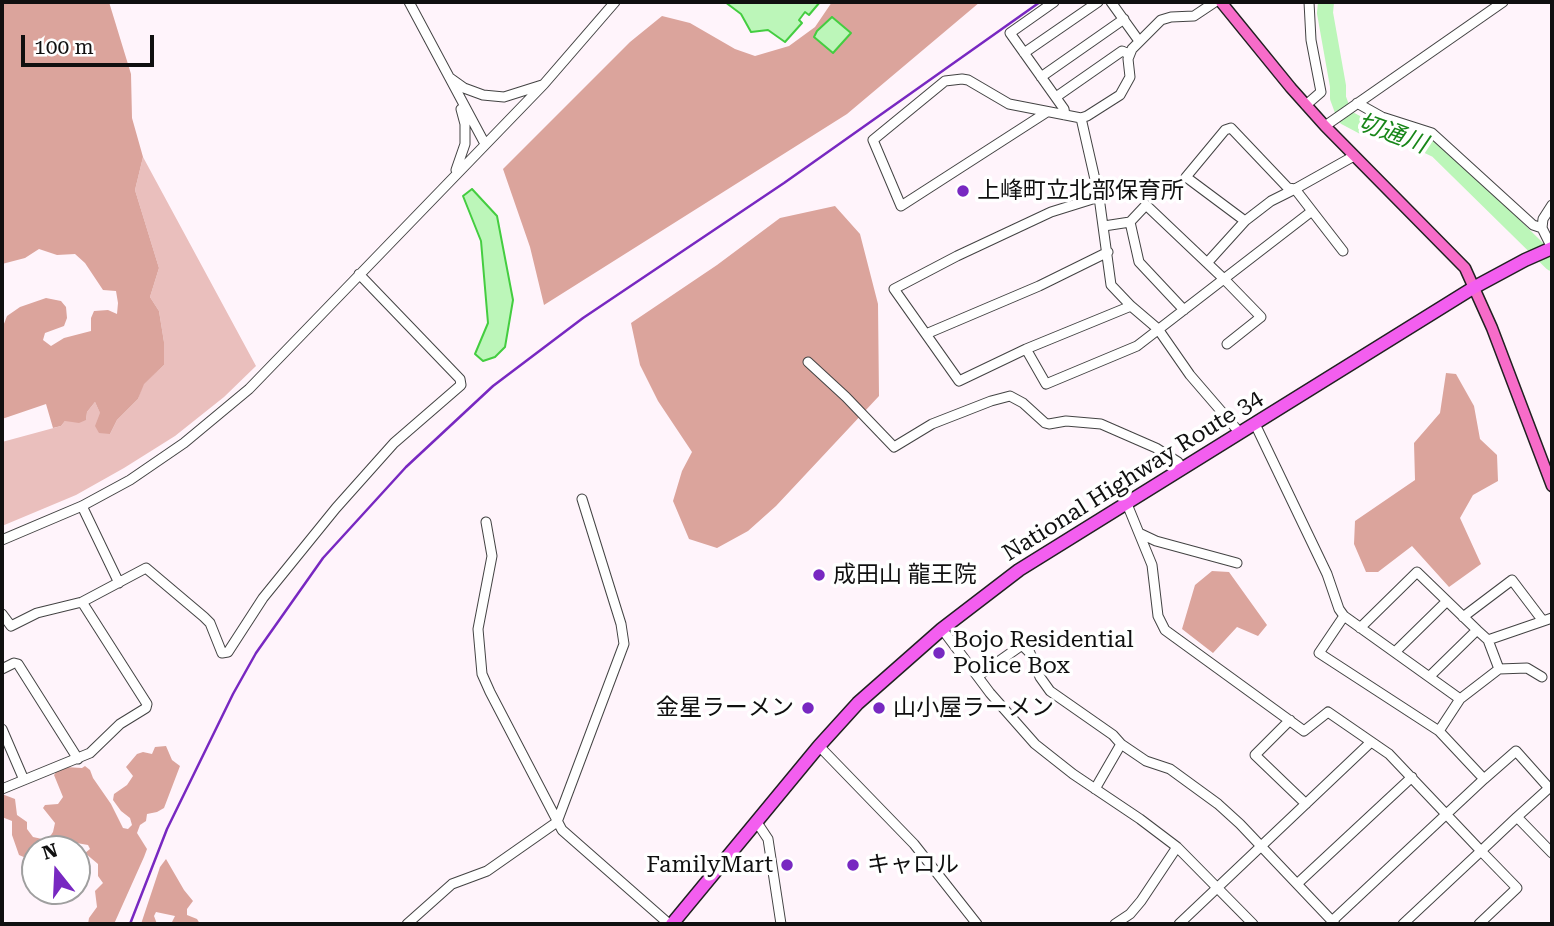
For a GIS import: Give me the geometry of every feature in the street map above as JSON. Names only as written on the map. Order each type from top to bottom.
[{"type":"highway","name":"National Highway Route 34","points":[[670,924],[819,746],[858,704],[942,629],[1019,570],[1474,288],[1552,248]]},
{"type":"main road","points":[[1221,2],[1325,126],[1465,268],[1492,328],[1552,486]]},
{"type":"street","points":[[408,2],[449,76],[466,124],[465,144],[459,164],[450,180]]},
{"type":"street","points":[[2,540],[82,506],[130,480],[240,397],[544,84],[615,2]]},
{"type":"street","points":[[1054,2],[1010,33],[1065,109],[1065,115]]},
{"type":"street","points":[[1024,53],[1098,2]]},
{"type":"street","points":[[1111,2],[1139,41]]},
{"type":"street","points":[[1047,112],[901,206],[873,140],[945,81],[968,80],[1009,104],[1081,118],[1087,116],[1120,95],[1130,77],[1129,54],[1165,17],[1194,16],[1214,2]]},
{"type":"street","points":[[1306,105],[1321,92],[1311,40],[1309,2]]},
{"type":"street","points":[[1325,126],[1503,2]]},
{"type":"street","points":[[1041,77],[1124,19]]},
{"type":"street","points":[[1056,97],[1122,51],[1129,54]]},
{"type":"street","points":[[449,76],[464,89],[483,95],[504,97],[544,84]]},
{"type":"street","points":[[455,90],[485,144]]},
{"type":"street","points":[[1357,103],[1381,117],[1432,133],[1533,225],[1542,228]]},
{"type":"street","points":[[1081,118],[1099,197],[1111,285],[1158,329],[1190,375],[1240,433]]},
{"type":"street","points":[[1245,221],[1186,177],[1225,130],[1231,128],[1288,188],[1295,189],[1343,251]]},
{"type":"street","points":[[1207,263],[1245,221],[1271,201],[1354,156]]},
{"type":"street","points":[[1099,197],[1051,212],[894,289],[959,381],[1026,349],[1131,306]]},
{"type":"street","points":[[1104,226],[1130,222],[1146,205],[1225,280],[1261,317],[1227,344]]},
{"type":"street","points":[[1552,205],[1543,219],[1542,228],[1552,248]]},
{"type":"street","points":[[1026,349],[1046,384],[1137,346],[1312,211]]},
{"type":"street","points":[[1130,222],[1139,262],[1184,310]]},
{"type":"street","points":[[926,334],[1039,286],[1108,252]]},
{"type":"street","points":[[2,614],[10,626],[37,613],[82,602],[146,568],[205,617],[225,654],[263,598],[336,508],[394,443],[461,386],[460,379],[359,274]]},
{"type":"street","points":[[808,362],[894,447],[932,424],[1010,396],[1023,402],[1045,423],[1066,421],[1101,424],[1156,448],[1178,462],[1183,469]]},
{"type":"street","points":[[1255,424],[1327,574],[1344,616],[1460,699]]},
{"type":"street","points":[[407,924],[452,884],[487,871],[557,822],[624,644],[621,624],[582,499]]},
{"type":"street","points":[[1127,503],[1152,565],[1158,616],[1164,630],[1304,731],[1328,712],[1389,754],[1517,888],[1479,924]]},
{"type":"street","points":[[82,506],[119,583]]},
{"type":"street","points":[[486,522],[492,556],[478,629],[482,674],[557,822],[568,837],[670,924]]},
{"type":"street","points":[[1139,533],[1156,541],[1237,564]]},
{"type":"street","points":[[1360,628],[1417,572],[1488,640],[1499,669]]},
{"type":"street","points":[[1462,617],[1512,580],[1548,619],[1488,640]]},
{"type":"street","points":[[1395,652],[1447,601]]},
{"type":"street","points":[[2,789],[90,753],[120,724],[146,708],[147,704],[82,602]]},
{"type":"street","points":[[1344,616],[1318,653],[1440,731],[1484,779]]},
{"type":"street","points":[[942,629],[1035,744],[1177,847],[1253,924]]},
{"type":"street","points":[[1430,676],[1476,630]]},
{"type":"street","points":[[978,676],[1021,645],[1030,653],[1040,677],[1050,691],[1146,761],[1170,769],[1188,781],[1240,824],[1334,923],[1446,814],[1516,751],[1550,789],[1403,924]]},
{"type":"street","points":[[2,668],[18,664],[78,759]]},
{"type":"street","points":[[1440,731],[1460,699],[1499,669],[1527,668],[1542,677]]},
{"type":"street","points":[[1290,720],[1255,755],[1306,804]]},
{"type":"street","points":[[2,729],[24,780]]},
{"type":"street","points":[[1179,924],[1371,742]]},
{"type":"street","points":[[1095,789],[1121,744]]},
{"type":"street","points":[[819,746],[914,844],[977,924]]},
{"type":"street","points":[[1297,884],[1412,777]]},
{"type":"street","points":[[1517,817],[1552,853]]},
{"type":"street","points":[[756,821],[768,839],[781,924]]},
{"type":"street","points":[[1115,924],[1130,914],[1141,901],[1177,847]]},
{"type":"shaded area","points":[[2,2],[109,2],[131,74],[132,118],[143,157],[135,190],[159,268],[150,297],[159,311],[164,342],[164,365],[144,384],[138,399],[117,420],[110,434],[99,433],[95,426],[100,413],[95,402],[87,412],[86,420],[79,423],[65,421],[61,426],[53,428],[46,404],[2,419],[2,329],[7,316],[20,307],[46,298],[61,301],[66,307],[67,318],[64,326],[45,333],[43,340],[51,346],[64,338],[91,331],[94,311],[108,310],[117,314],[118,303],[116,291],[103,290],[85,263],[75,254],[57,255],[39,249],[25,258],[2,264]]},
{"type":"shaded area","points":[[725,2],[820,2],[809,15],[805,12],[799,20],[802,23],[785,42],[768,30],[751,32],[741,14]]},
{"type":"shaded area","points":[[832,2],[980,2],[847,114],[544,305],[530,247],[503,169],[630,42],[662,16],[690,23],[735,49],[755,56],[789,46],[815,27]]},
{"type":"shaded area","points":[[832,17],[851,33],[833,53],[814,37]]},
{"type":"shaded area","points":[[143,157],[256,366],[224,397],[175,436],[76,495],[2,526],[2,442],[61,426],[65,421],[86,420],[87,412],[95,402],[110,434],[117,420],[138,399],[143,384],[164,365],[164,342],[159,311],[150,297],[159,268],[135,190]]},
{"type":"shaded area","points":[[472,189],[497,216],[513,300],[505,347],[495,357],[483,361],[475,354],[488,323],[481,241],[463,196]]},
{"type":"shaded area","points":[[835,206],[860,234],[878,304],[879,396],[776,506],[748,531],[717,548],[689,539],[673,501],[682,471],[692,452],[658,401],[640,365],[631,323],[717,265],[780,218]]},
{"type":"shaded area","points":[[1446,373],[1456,374],[1474,406],[1480,439],[1497,455],[1498,481],[1473,495],[1460,518],[1481,564],[1449,587],[1412,546],[1378,572],[1366,572],[1354,544],[1355,521],[1415,480],[1414,443],[1440,413]]},
{"type":"shaded area","points":[[1212,571],[1229,572],[1267,625],[1258,636],[1237,627],[1213,653],[1182,629],[1195,585]]},
{"type":"shaded area","points":[[166,746],[172,760],[180,766],[164,808],[147,814],[146,821],[140,825],[137,833],[147,849],[114,924],[88,924],[97,907],[95,891],[103,883],[98,876],[98,864],[91,858],[91,835],[51,835],[55,823],[43,808],[45,805],[58,804],[63,797],[54,775],[65,767],[85,766],[111,804],[123,828],[128,829],[132,825],[130,818],[113,800],[114,794],[127,785],[133,776],[126,767],[137,754],[152,754],[155,747]]},
{"type":"shaded area","points":[[2,794],[15,799],[17,815],[27,822],[27,829],[32,835],[21,835],[21,856],[12,835],[12,821],[2,817]]},
{"type":"shaded area","points":[[166,859],[193,901],[187,909],[187,915],[197,919],[200,924],[171,924],[175,916],[156,912],[154,916],[157,924],[141,924],[160,867]]},
{"type":"waterway","name":"切通川","points":[[1326,2],[1325,13],[1338,98],[1345,117],[1362,126],[1418,141],[1437,150],[1552,263]]},
{"type":"railway","points":[[130,924],[167,829],[256,653],[323,558],[406,467],[493,386],[583,318],[784,183],[1040,2]]},
{"type":"place","name":"上峰町立北部保育所","points":[[963,191]]},
{"type":"place","name":"成田山 龍王院","points":[[819,575]]},
{"type":"place","name":"Bojo Residential Police Box","points":[[939,653]]},
{"type":"place","name":"金星ラーメン","points":[[808,708]]},
{"type":"place","name":"山小屋ラーメン","points":[[879,708]]},
{"type":"place","name":"FamilyMart","points":[[787,865]]},
{"type":"place","name":"キャロル","points":[[853,865]]}]
